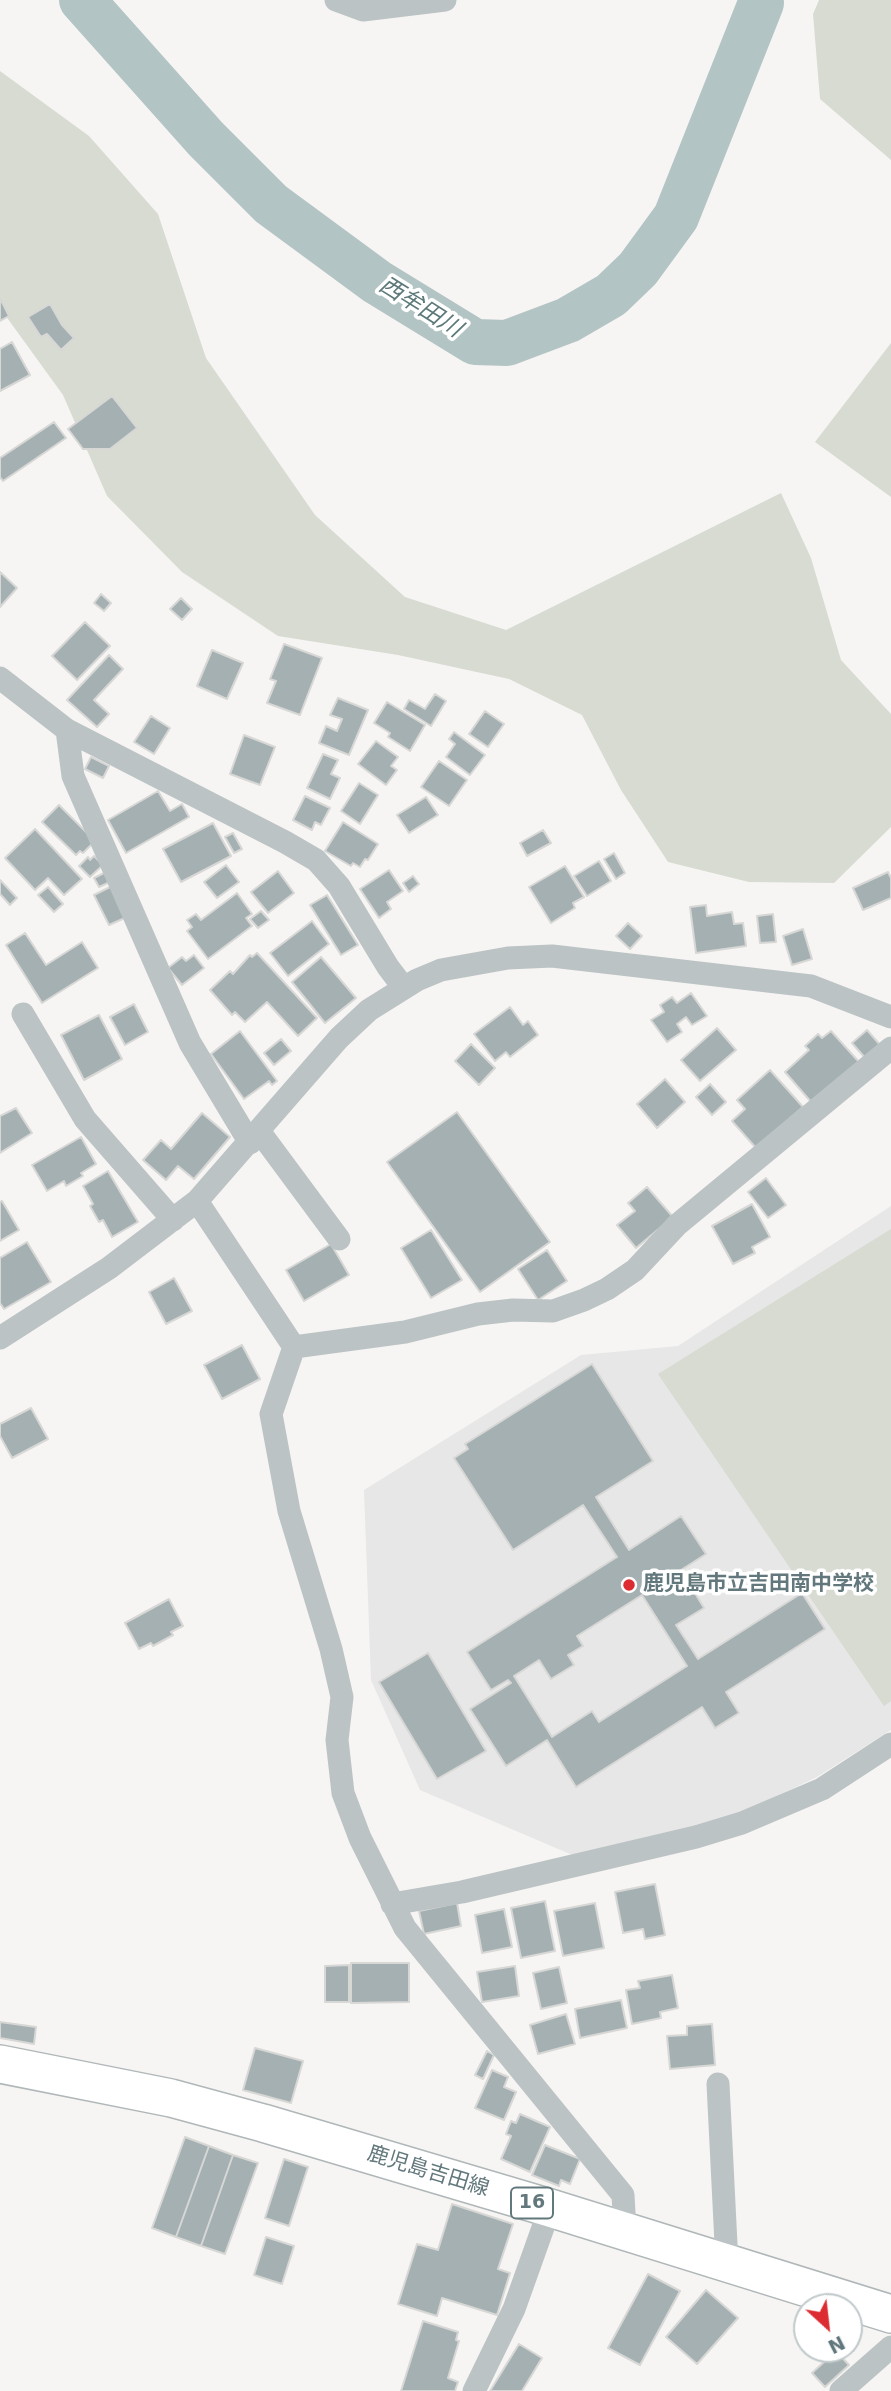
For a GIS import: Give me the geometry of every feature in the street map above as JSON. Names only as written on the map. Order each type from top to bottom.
[{"type":"main road","name":"鹿児島吉田線","points":[[0,2064],[171,2098],[263,2123],[550,2208],[891,2314]]},
{"type":"street","points":[[336,0],[363,10],[445,0]]},
{"type":"street","points":[[0,677],[67,730],[316,860],[339,886],[388,967],[404,988]]},
{"type":"street","points":[[67,730],[73,776],[190,1043],[254,1137],[339,1239]]},
{"type":"street","points":[[0,1338],[109,1268],[197,1201],[339,1038],[369,1010],[404,988],[441,970],[508,958],[552,956],[811,986],[891,1017]]},
{"type":"street","points":[[23,1014],[85,1119],[173,1220]]},
{"type":"street","points":[[294,1347],[405,1332],[478,1314],[513,1310],[553,1311],[584,1300],[635,1270],[677,1225],[891,1048]]},
{"type":"street","points":[[197,1201],[294,1347]]},
{"type":"street","points":[[294,1347],[271,1414],[289,1511],[331,1649],[342,1697],[337,1740],[343,1793],[360,1838],[405,1928],[623,2194],[625,2231]]},
{"type":"street","points":[[392,1904],[462,1892],[696,1837],[742,1823],[822,1789],[891,1744]]},
{"type":"street","points":[[718,2084],[727,2264]]},
{"type":"street","points":[[474,2391],[514,2309],[550,2208]]},
{"type":"street","points":[[841,2391],[891,2347]]},
{"type":"shaded area","points":[[819,0],[891,0],[891,160],[820,99],[813,14]]},
{"type":"shaded area","points":[[0,71],[89,136],[158,214],[206,358],[315,515],[405,597],[506,630],[781,493],[811,558],[841,660],[891,714],[891,827],[834,883],[749,882],[668,862],[621,790],[582,715],[509,679],[398,655],[278,636],[182,572],[107,496],[63,395],[0,308]]},
{"type":"shaded area","points":[[891,343],[891,497],[815,442]]},
{"type":"shaded area","name":"鹿児島市立吉田南中学校","points":[[891,1206],[891,1730],[817,1777],[746,1811],[680,1833],[577,1857],[420,1790],[371,1680],[364,1490],[581,1355],[678,1346]]},
{"type":"shaded area","points":[[891,1229],[891,1701],[884,1706],[658,1374]]},
{"type":"building","points":[[0,298],[9,316],[0,321]]},
{"type":"building","points":[[50,304],[62,325],[74,338],[61,350],[47,334],[41,337],[28,317]]},
{"type":"building","points":[[12,342],[30,375],[0,391],[0,349]]},
{"type":"building","points":[[112,396],[137,428],[110,449],[83,449],[68,429]]},
{"type":"building","points":[[54,422],[66,438],[3,481],[0,477],[0,458]]},
{"type":"building","points":[[0,572],[17,588],[0,607]]},
{"type":"building","points":[[101,594],[111,603],[104,611],[94,603]]},
{"type":"building","points":[[181,598],[192,609],[182,620],[170,609]]},
{"type":"building","points":[[85,622],[110,646],[77,680],[52,656]]},
{"type":"building","points":[[284,644],[322,658],[300,715],[267,703],[276,681],[270,679]]},
{"type":"building","points":[[212,650],[243,663],[227,699],[197,686]]},
{"type":"building","points":[[109,655],[123,669],[94,700],[109,714],[97,727],[67,700]]},
{"type":"building","points":[[435,694],[446,701],[431,726],[404,709],[409,700],[425,709]]},
{"type":"building","points":[[338,698],[368,710],[349,755],[319,743],[326,726],[337,731],[342,719],[330,715]]},
{"type":"building","points":[[387,702],[425,725],[410,751],[388,737],[390,733],[374,723]]},
{"type":"building","points":[[485,711],[504,724],[488,747],[469,734]]},
{"type":"building","points":[[151,716],[170,728],[154,754],[134,742]]},
{"type":"building","points":[[454,732],[485,755],[470,775],[446,757],[455,744],[449,739]]},
{"type":"building","points":[[244,735],[275,747],[260,785],[230,774]]},
{"type":"building","points":[[376,741],[398,757],[391,766],[397,770],[386,785],[358,764]]},
{"type":"building","points":[[323,754],[338,760],[331,774],[340,778],[330,799],[307,788]]},
{"type":"building","points":[[91,757],[109,766],[103,778],[85,769]]},
{"type":"building","points":[[439,761],[467,780],[449,806],[421,787]]},
{"type":"building","points":[[359,783],[378,795],[360,824],[341,811]]},
{"type":"building","points":[[158,791],[170,811],[182,804],[189,817],[126,853],[108,820]]},
{"type":"building","points":[[305,796],[330,808],[321,825],[315,822],[312,830],[293,820]]},
{"type":"building","points":[[426,797],[438,815],[409,833],[397,815]]},
{"type":"building","points":[[59,805],[95,841],[83,853],[80,851],[76,855],[42,822]]},
{"type":"building","points":[[343,822],[378,844],[360,867],[353,863],[351,866],[325,851]]},
{"type":"building","points":[[213,823],[231,856],[181,882],[163,849]]},
{"type":"building","points":[[35,829],[82,879],[64,895],[48,878],[35,890],[5,858]]},
{"type":"building","points":[[543,830],[551,843],[527,856],[520,843]]},
{"type":"building","points":[[233,833],[242,849],[234,853],[225,837]]},
{"type":"building","points":[[614,853],[625,873],[616,879],[604,859]]},
{"type":"building","points":[[94,856],[103,865],[90,877],[79,866],[88,857],[90,860]]},
{"type":"building","points":[[599,861],[611,881],[587,896],[574,876]]},
{"type":"building","points":[[226,865],[239,882],[217,898],[204,882]]},
{"type":"building","points":[[565,866],[584,897],[573,903],[575,908],[551,923],[529,887]]},
{"type":"building","points":[[389,870],[403,891],[387,902],[391,909],[379,918],[360,889]]},
{"type":"building","points":[[278,871],[294,893],[268,913],[251,892]]},
{"type":"building","points":[[106,872],[110,882],[99,887],[94,878]]},
{"type":"building","points":[[888,872],[891,878],[891,898],[863,910],[853,888]]},
{"type":"building","points":[[413,876],[419,884],[409,892],[403,883]]},
{"type":"building","points":[[0,880],[17,898],[10,905],[0,894]]},
{"type":"building","points":[[112,886],[127,917],[109,925],[94,895]]},
{"type":"building","points":[[48,887],[63,904],[54,912],[38,895]]},
{"type":"building","points":[[237,893],[252,914],[246,918],[252,926],[208,959],[187,931],[192,927],[187,920],[196,914],[201,920]]},
{"type":"building","points":[[327,895],[358,945],[341,955],[310,905]]},
{"type":"building","points":[[706,905],[707,916],[732,912],[734,924],[743,923],[746,946],[696,953],[690,907]]},
{"type":"building","points":[[261,911],[269,920],[258,928],[250,919]]},
{"type":"building","points":[[773,914],[776,942],[760,943],[757,916]]},
{"type":"building","points":[[312,921],[329,944],[288,976],[270,953]]},
{"type":"building","points":[[628,923],[642,936],[630,949],[616,936]]},
{"type":"building","points":[[803,929],[812,959],[792,965],[783,936]]},
{"type":"building","points":[[25,933],[46,965],[82,942],[98,968],[42,1003],[6,945]]},
{"type":"building","points":[[257,953],[317,1018],[298,1036],[267,1002],[245,1022],[235,1012],[232,1015],[210,990],[230,971],[233,974],[250,955],[252,957]]},
{"type":"building","points":[[194,955],[204,968],[182,985],[168,968],[182,957],[186,961]]},
{"type":"building","points":[[321,957],[356,998],[325,1023],[292,982]]},
{"type":"building","points":[[691,993],[707,1016],[692,1025],[686,1017],[677,1024],[682,1032],[667,1042],[651,1020],[664,1012],[660,1005],[672,997],[677,1003]]},
{"type":"building","points":[[134,1004],[148,1032],[125,1045],[110,1017]]},
{"type":"building","points":[[510,1007],[523,1025],[528,1021],[538,1035],[510,1057],[506,1052],[495,1061],[474,1034]]},
{"type":"building","points":[[99,1015],[122,1059],[84,1080],[61,1035]]},
{"type":"building","points":[[717,1028],[736,1050],[700,1081],[681,1060]]},
{"type":"building","points":[[867,1030],[881,1046],[866,1059],[852,1043]]},
{"type":"building","points":[[240,1031],[277,1081],[272,1085],[269,1081],[244,1099],[211,1054]]},
{"type":"building","points":[[831,1031],[859,1062],[812,1103],[785,1072],[809,1050],[805,1046],[818,1034],[822,1038]]},
{"type":"building","points":[[281,1039],[291,1051],[274,1065],[264,1053]]},
{"type":"building","points":[[471,1044],[495,1068],[479,1085],[455,1061]]},
{"type":"building","points":[[770,1070],[803,1107],[756,1148],[732,1121],[745,1109],[737,1100]]},
{"type":"building","points":[[665,1079],[685,1102],[657,1128],[637,1104]]},
{"type":"building","points":[[710,1084],[726,1102],[712,1115],[696,1097]]},
{"type":"building","points":[[16,1108],[32,1133],[0,1153],[0,1116]]},
{"type":"building","points":[[457,1112],[550,1242],[480,1292],[387,1162]]},
{"type":"building","points":[[202,1113],[230,1137],[194,1179],[178,1166],[166,1180],[143,1160],[161,1140],[171,1149]]},
{"type":"building","points":[[81,1137],[96,1164],[66,1186],[64,1181],[47,1191],[32,1165]]},
{"type":"building","points":[[108,1171],[138,1222],[112,1237],[103,1220],[99,1222],[83,1186]]},
{"type":"building","points":[[766,1178],[786,1205],[768,1218],[748,1192]]},
{"type":"building","points":[[647,1187],[673,1217],[636,1248],[617,1225],[635,1211],[628,1203]]},
{"type":"building","points":[[2,1201],[19,1230],[0,1241],[0,1202]]},
{"type":"building","points":[[752,1204],[770,1237],[752,1247],[755,1253],[733,1264],[712,1226]]},
{"type":"building","points":[[431,1230],[462,1280],[431,1298],[401,1248]]},
{"type":"building","points":[[27,1242],[51,1282],[4,1309],[0,1303],[0,1258]]},
{"type":"building","points":[[331,1244],[349,1275],[304,1301],[286,1270]]},
{"type":"building","points":[[547,1250],[567,1281],[538,1300],[518,1269]]},
{"type":"building","points":[[174,1278],[192,1311],[166,1324],[149,1292]]},
{"type":"building","points":[[242,1345],[260,1379],[222,1399],[204,1365]]},
{"type":"building","points":[[592,1364],[653,1461],[596,1497],[629,1550],[681,1516],[706,1554],[681,1570],[704,1608],[676,1625],[698,1659],[802,1593],[825,1629],[726,1692],[739,1713],[715,1728],[702,1707],[576,1787],[547,1740],[506,1766],[470,1709],[511,1683],[508,1680],[491,1690],[467,1652],[617,1557],[583,1505],[513,1550],[454,1458],[468,1449],[465,1444]],"holes":[[[642,1595],[687,1666],[599,1722],[592,1711],[552,1737],[514,1676],[539,1660],[551,1679],[574,1665],[568,1655],[583,1646],[577,1636]]]},
{"type":"building","points":[[31,1408],[48,1439],[12,1458],[0,1436],[0,1424]]},
{"type":"building","points":[[169,1599],[183,1626],[153,1646],[151,1643],[139,1649],[125,1623]]},
{"type":"building","points":[[428,1653],[486,1751],[437,1779],[379,1682]]},
{"type":"building","points":[[655,1884],[665,1935],[645,1939],[643,1929],[623,1933],[615,1892]]},
{"type":"building","points":[[545,1901],[555,1951],[521,1958],[511,1908]]},
{"type":"building","points":[[457,1903],[461,1926],[424,1934],[419,1911]]},
{"type":"building","points":[[595,1903],[604,1948],[563,1956],[554,1911]]},
{"type":"building","points":[[504,1909],[512,1947],[482,1953],[475,1915]]},
{"type":"building","points":[[351,1963],[409,1963],[409,2002],[351,2003]]},
{"type":"building","points":[[349,1965],[349,2002],[325,2002],[325,1966]]},
{"type":"building","points":[[515,1966],[519,1996],[482,2002],[477,1972]]},
{"type":"building","points":[[559,1967],[567,2003],[541,2009],[533,1973]]},
{"type":"building","points":[[672,1975],[678,2008],[660,2012],[661,2018],[632,2024],[626,1990],[640,1988],[638,1981]]},
{"type":"building","points":[[621,2000],[627,2028],[580,2038],[575,2009]]},
{"type":"building","points":[[566,2014],[575,2044],[538,2054],[530,2025]]},
{"type":"building","points":[[0,2022],[36,2027],[34,2044],[0,2038]]},
{"type":"building","points":[[712,2024],[715,2065],[670,2069],[667,2036],[687,2035],[687,2026]]},
{"type":"building","points":[[255,2048],[303,2061],[291,2103],[243,2090]]},
{"type":"building","points":[[487,2051],[494,2055],[483,2079],[475,2075]]},
{"type":"building","points":[[492,2070],[508,2077],[504,2087],[516,2092],[504,2120],[475,2108]]},
{"type":"building","points":[[520,2114],[550,2127],[530,2172],[501,2159],[511,2136],[506,2134],[511,2121],[516,2123]]},
{"type":"building","points":[[185,2137],[209,2146],[176,2237],[152,2228]]},
{"type":"building","points":[[545,2145],[580,2159],[570,2184],[561,2180],[559,2186],[532,2175]]},
{"type":"building","points":[[209,2146],[233,2155],[201,2246],[176,2237]]},
{"type":"building","points":[[233,2155],[258,2163],[225,2254],[201,2246]]},
{"type":"building","points":[[284,2159],[308,2167],[289,2226],[265,2218]]},
{"type":"building","points":[[452,2204],[513,2224],[498,2269],[510,2273],[497,2315],[442,2298],[437,2316],[398,2304],[417,2244],[438,2250]]},
{"type":"building","points":[[266,2237],[294,2246],[282,2284],[254,2275]]},
{"type":"building","points":[[648,2274],[680,2291],[640,2365],[608,2348]]},
{"type":"building","points":[[706,2290],[738,2318],[697,2364],[666,2337]]},
{"type":"building","points":[[423,2321],[458,2332],[456,2340],[459,2341],[448,2378],[458,2382],[455,2391],[401,2391]]},
{"type":"building","points":[[519,2344],[542,2358],[522,2391],[490,2391]]},
{"type":"building","points":[[823,2363],[849,2365],[825,2387],[812,2373]]},
{"type":"waterway","name":"西牟田川","points":[[82,0],[206,139],[271,204],[377,282],[475,342],[507,343],[568,320],[611,295],[638,269],[676,217],[761,3]]},
{"type":"place","name":"鹿児島市立吉田南中学校","points":[[629,1585]]}]
